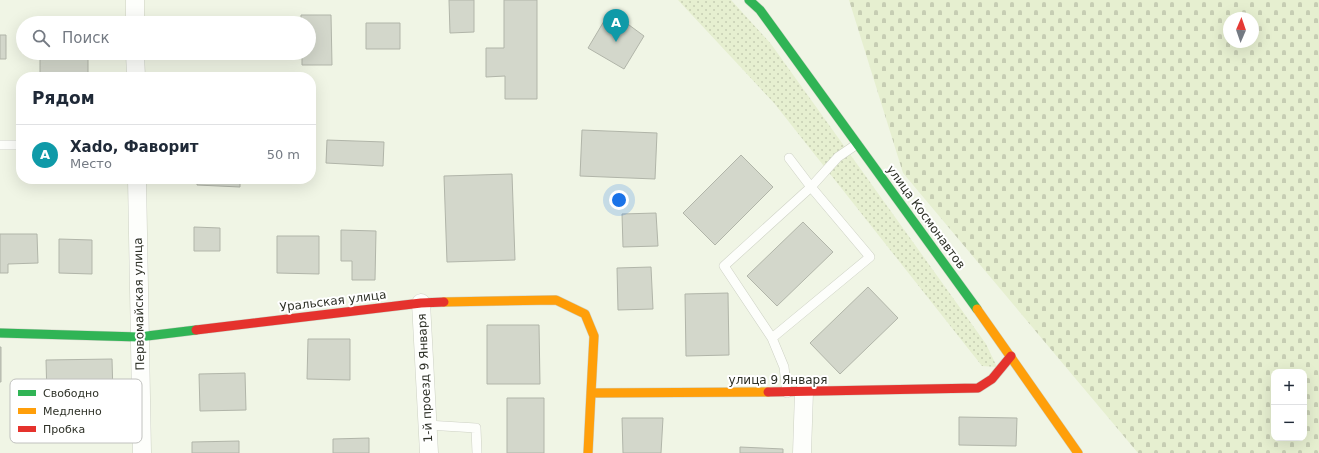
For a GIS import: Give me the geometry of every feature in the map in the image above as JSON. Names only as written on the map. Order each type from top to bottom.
[{"type":"street","points":[[135,0],[135,16]]},
{"type":"street","name":"улица Космонавтов","points":[[749,0],[760,10],[1012,356],[1078,453]]},
{"type":"street","points":[[135,60],[136,72]]},
{"type":"street","name":"Первомайская улица","points":[[137,184],[140,379]]},
{"type":"street","name":"Уральская улица","points":[[0,333],[139,337],[421,303],[556,300],[585,314],[594,336],[590,393]]},
{"type":"street","name":"1-й проезд 9 Января","points":[[421,303],[429,453]]},
{"type":"street","name":"улица 9 Января","points":[[590,393],[795,392],[978,388],[992,379],[1012,356]]},
{"type":"street","points":[[795,392],[802,453]]},
{"type":"street","points":[[588,453],[590,393]]},
{"type":"street","name":"Первомайская улица","points":[[142,443],[142,453]]},
{"type":"lane","points":[[795,392],[772,338],[724,266],[811,187],[838,157],[857,144]]},
{"type":"lane","points":[[0,145],[16,145]]},
{"type":"lane","points":[[772,338],[870,257],[811,187],[789,158]]},
{"type":"lane","points":[[427,425],[476,428],[477,453]]},
{"type":"green space","points":[[678,0],[731,0],[771,44],[986,344],[997,367],[982,366],[774,103]]},
{"type":"green space","points":[[849,0],[1319,0],[1319,453],[1138,453],[903,173]]},
{"type":"building","points":[[449,0],[474,0],[474,32],[450,33]]},
{"type":"building","points":[[504,0],[537,0],[537,99],[505,99],[505,76],[486,77],[486,48],[504,48]]},
{"type":"building","points":[[610,11],[644,36],[624,69],[588,48]]},
{"type":"building","points":[[331,15],[332,65],[302,65],[302,60],[316,60],[316,16],[301,16]]},
{"type":"building","points":[[366,23],[400,23],[400,49],[366,49]]},
{"type":"building","points":[[0,35],[6,35],[6,59],[0,59]]},
{"type":"building","points":[[40,60],[88,60],[88,72],[40,72]]},
{"type":"building","points":[[582,130],[657,133],[655,179],[580,176]]},
{"type":"building","points":[[327,140],[384,142],[383,166],[326,163]]},
{"type":"building","points":[[741,155],[773,187],[715,245],[683,213]]},
{"type":"building","points":[[512,174],[515,260],[447,262],[444,176]]},
{"type":"building","points":[[240,184],[240,187],[197,185]]},
{"type":"building","points":[[656,213],[658,246],[623,247],[622,214]]},
{"type":"building","points":[[803,222],[833,252],[777,306],[747,276]]},
{"type":"building","points":[[194,227],[220,228],[220,251],[194,251]]},
{"type":"building","points":[[341,230],[376,231],[375,280],[352,280],[352,261],[341,261]]},
{"type":"building","points":[[0,234],[37,234],[38,263],[8,264],[8,273],[0,273]]},
{"type":"building","points":[[277,236],[319,236],[319,274],[277,273]]},
{"type":"building","points":[[59,239],[92,240],[92,274],[59,273]]},
{"type":"building","points":[[651,267],[653,309],[618,310],[617,268]]},
{"type":"building","points":[[868,287],[898,318],[840,374],[810,343]]},
{"type":"building","points":[[728,293],[729,355],[686,356],[685,294]]},
{"type":"building","points":[[487,325],[539,325],[540,384],[487,384]]},
{"type":"building","points":[[308,339],[350,339],[350,380],[307,379]]},
{"type":"building","points":[[1,347],[1,382],[0,382]]},
{"type":"building","points":[[112,359],[113,379],[47,379],[46,360]]},
{"type":"building","points":[[245,373],[246,410],[200,411],[199,374]]},
{"type":"building","points":[[507,398],[544,398],[544,453],[507,453]]},
{"type":"building","points":[[959,417],[1017,418],[1016,446],[959,445]]},
{"type":"building","points":[[622,418],[663,418],[661,453],[623,453]]},
{"type":"building","points":[[369,438],[369,453],[333,453],[333,439]]},
{"type":"building","points":[[239,441],[239,453],[192,453],[192,442]]},
{"type":"building","points":[[740,447],[783,449],[783,453],[740,453]]},
{"type":"traffic: fast","points":[[749,0],[760,10],[977,309]]},
{"type":"traffic: fast","points":[[0,333],[139,337],[196,330]]},
{"type":"traffic: slow","points":[[444,302],[556,300],[585,314],[594,336],[591,393]]},
{"type":"traffic: slow","points":[[977,309],[1078,453]]},
{"type":"traffic: slow","points":[[588,453],[591,393],[768,392]]},
{"type":"traffic: jam","points":[[196,330],[421,303],[444,302]]},
{"type":"traffic: jam","points":[[768,392],[978,388],[992,379],[1011,356]]},
{"type":"place","name":"Xado, Фаворит","points":[[616,42]]}]
